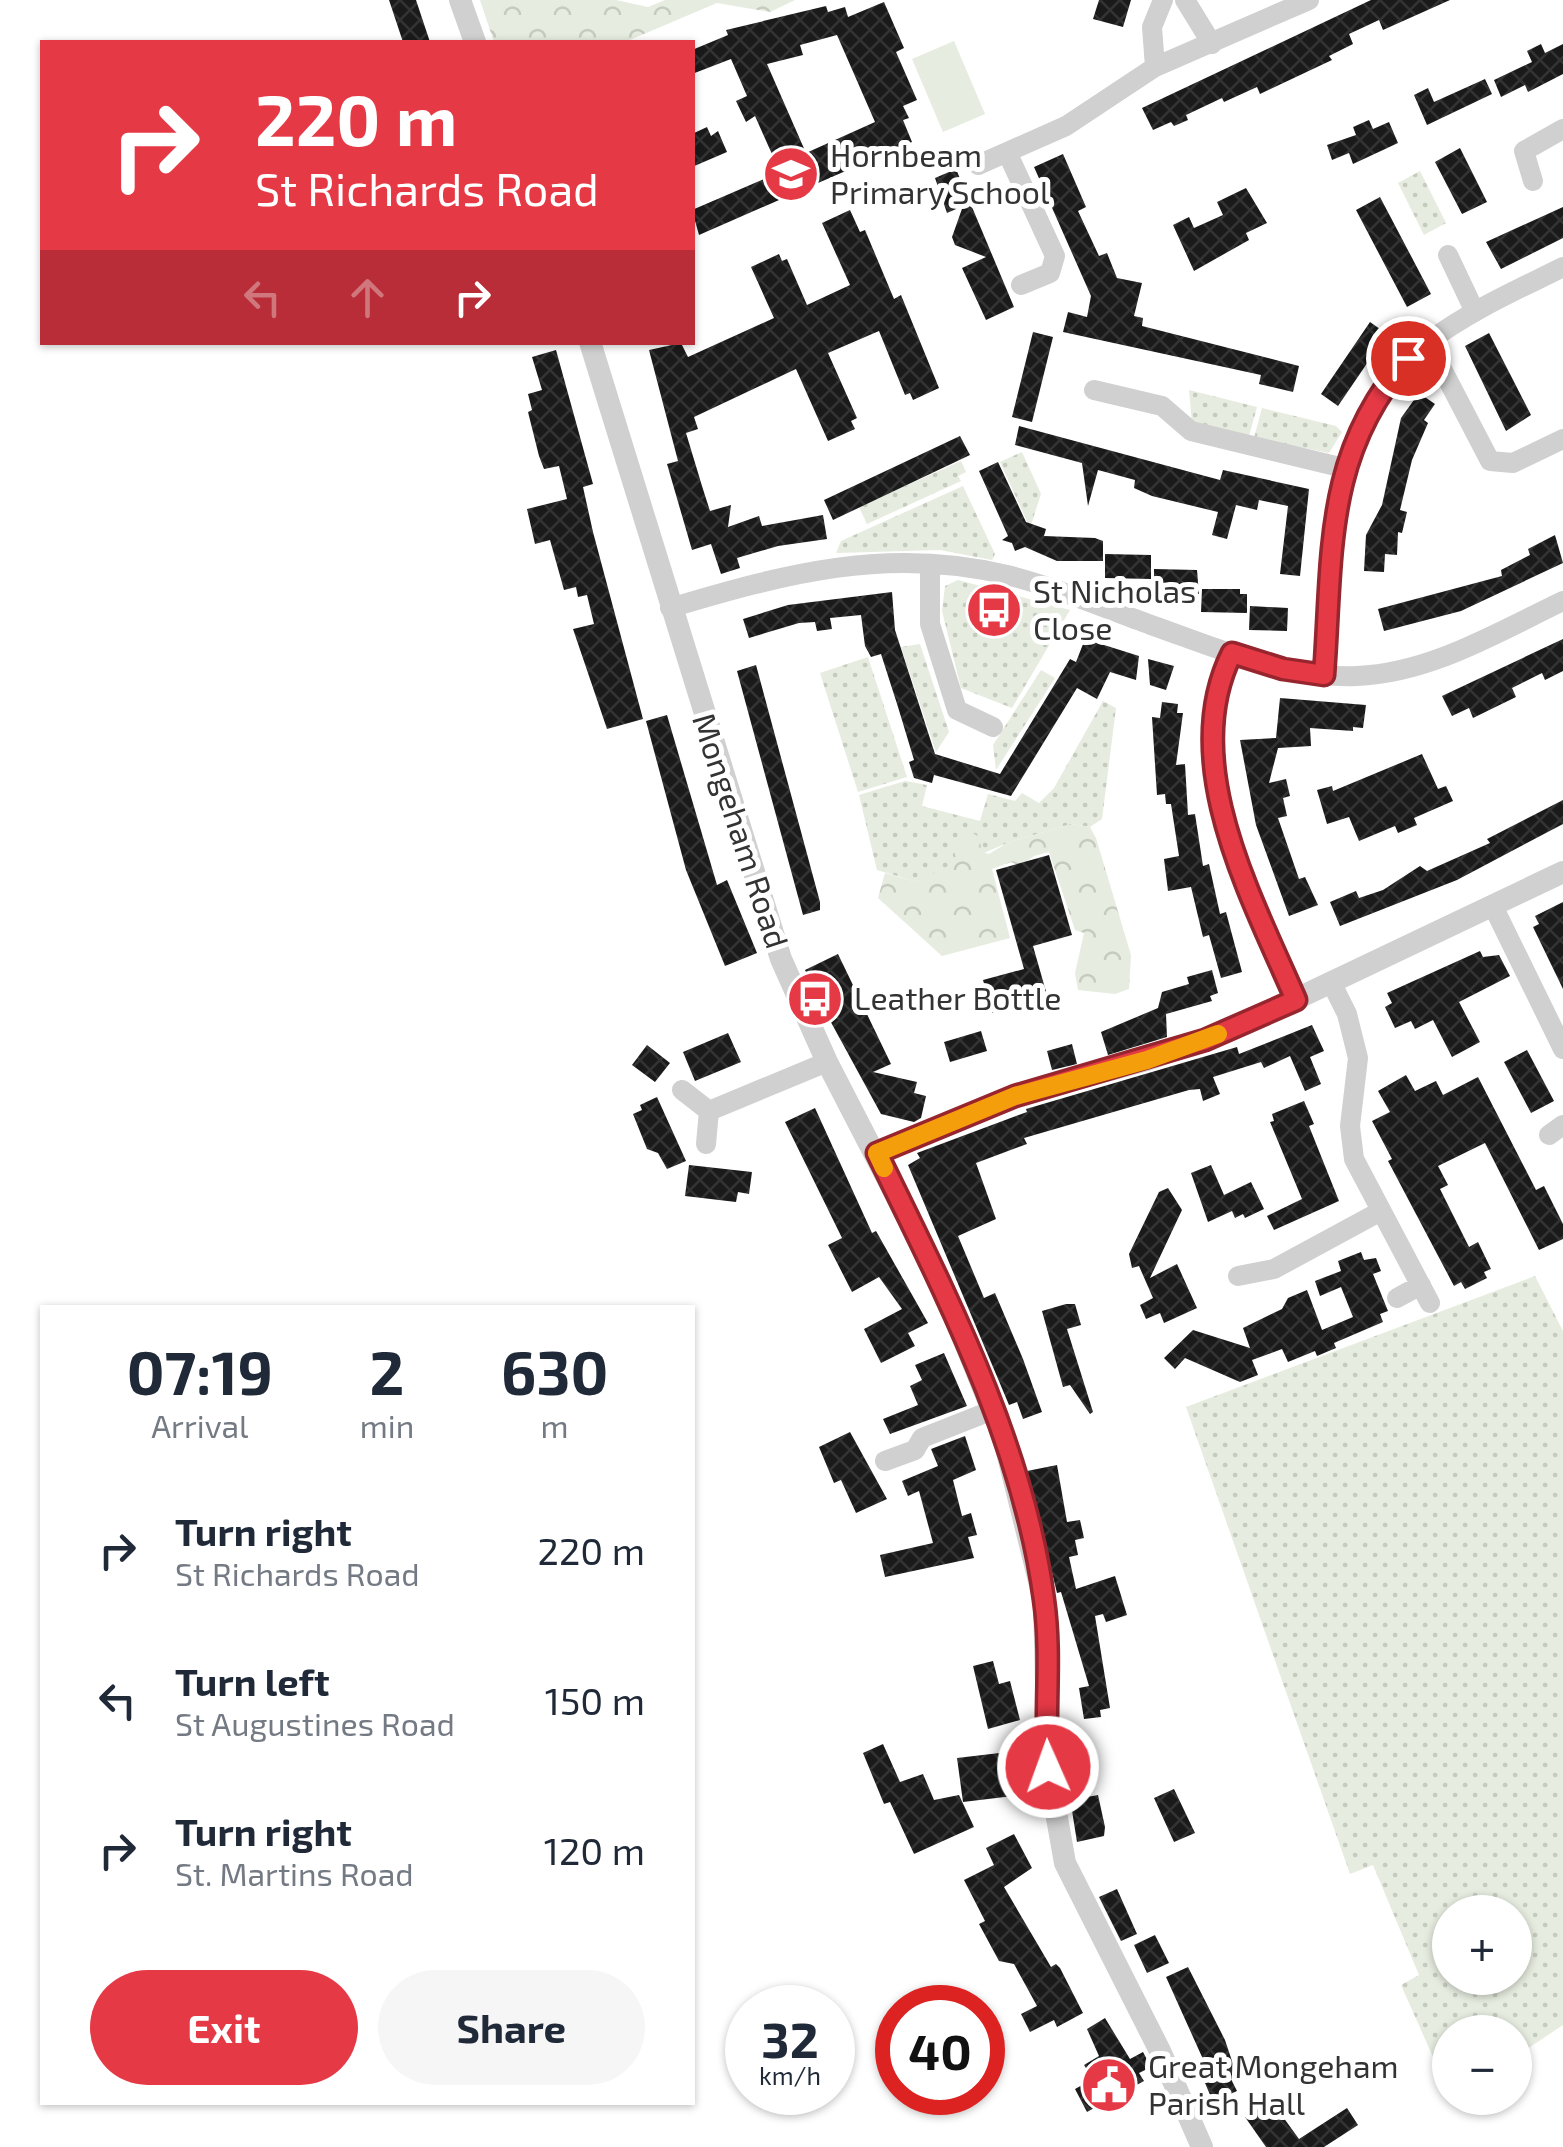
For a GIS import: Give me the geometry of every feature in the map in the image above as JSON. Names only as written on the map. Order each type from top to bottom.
[{"type":"street","points":[[460,0],[474,40]]},
{"type":"street","points":[[1155,67],[1150,45],[1152,27],[1163,0]]},
{"type":"street","points":[[1184,0],[1212,44]]},
{"type":"street","points":[[978,165],[1066,126],[1155,67],[1310,0]]},
{"type":"street","points":[[1533,181],[1524,152],[1563,130]]},
{"type":"street","points":[[1007,152],[1055,256],[1050,273],[1022,285]]},
{"type":"street","points":[[1448,255],[1474,312]]},
{"type":"street","points":[[1324,675],[1344,468],[1374,402],[1399,368],[1428,342],[1474,312],[1563,267]]},
{"type":"street","points":[[1428,342],[1490,461],[1513,463],[1563,439]]},
{"type":"street","name":"Mongeham Road","points":[[591,345],[765,916],[828,1062],[950,1304],[1012,1466],[1044,1601],[1048,1767],[1065,1862],[1160,2050],[1202,2147]]},
{"type":"street","points":[[1094,390],[1162,406],[1191,431],[1344,468]]},
{"type":"street","points":[[670,608],[796,572],[860,563],[930,564],[1006,575],[1283,669],[1358,676],[1425,664],[1563,601]]},
{"type":"street","points":[[930,564],[930,624],[957,710],[993,727]]},
{"type":"street","points":[[1232,653],[1214,698],[1215,768],[1258,912],[1296,1000]]},
{"type":"street","points":[[877,1153],[1015,1096],[1147,1060],[1296,1000],[1563,872]]},
{"type":"street","points":[[1493,906],[1563,1049]]},
{"type":"street","points":[[1332,984],[1347,1014],[1358,1058],[1350,1142],[1381,1211],[1426,1294],[1397,1298]]},
{"type":"street","points":[[709,1111],[828,1062]]},
{"type":"street","points":[[682,1090],[709,1111]]},
{"type":"street","points":[[706,1144],[709,1111]]},
{"type":"street","points":[[1238,1276],[1274,1269],[1381,1211]]},
{"type":"street","points":[[885,1461],[915,1450],[922,1438],[993,1410]]},
{"type":"green space","points":[[480,0],[616,0],[648,7],[665,0],[795,0],[770,12],[717,3],[630,40],[493,40]]},
{"type":"green space","points":[[954,41],[985,114],[943,132],[912,59]]},
{"type":"green space","points":[[1420,171],[1446,223],[1424,235],[1398,183]]},
{"type":"green space","points":[[1189,390],[1257,407],[1249,436],[1192,423]]},
{"type":"green space","points":[[1262,408],[1336,426],[1342,432],[1329,453],[1254,438]]},
{"type":"green space","points":[[1022,452],[1041,494],[1030,528],[1000,462]]},
{"type":"green space","points":[[961,461],[966,472],[958,476],[961,481],[867,524],[859,507]]},
{"type":"green space","points":[[963,486],[995,554],[992,560],[940,550],[836,553],[841,541]]},
{"type":"green space","points":[[958,580],[1070,610],[1012,708],[961,688],[942,611],[945,586]]},
{"type":"green space","points":[[920,644],[949,732],[936,752],[901,647]]},
{"type":"green space","points":[[868,657],[907,777],[858,792],[820,673]]},
{"type":"green space","points":[[1041,670],[1055,678],[996,770],[993,745]]},
{"type":"green space","points":[[1103,701],[1116,708],[1102,819],[1090,827],[1071,824],[1007,843],[917,882],[877,870],[859,795],[905,781],[927,785],[922,806],[980,821],[988,794],[1015,801],[1022,793],[1039,803],[1054,788]]},
{"type":"green space","points":[[1071,824],[1090,827],[1096,838],[1131,955],[1129,989],[1115,994],[1078,990],[1075,973],[1084,933],[1075,930],[1049,852],[1020,866],[1011,862],[992,869],[1010,938],[942,956],[878,898],[885,873],[917,882],[957,862],[952,843],[965,828],[979,837],[982,852],[989,854],[1007,843]]},
{"type":"green space","points":[[1535,1276],[1563,1331],[1563,2025],[1532,2046],[1532,2015],[1432,2015],[1432,2055],[1401,1985],[1419,1975],[1373,1865],[1350,1874],[1186,1407]]},
{"type":"building","points":[[389,0],[416,0],[429,40],[402,40]]},
{"type":"building","points":[[1099,0],[1131,0],[1123,27],[1093,19]]},
{"type":"building","points":[[1371,0],[1450,0],[1383,30],[1379,20],[1349,34],[1353,44],[1329,56],[1332,60],[1260,94],[1257,87],[1224,102],[1222,98],[1186,115],[1188,120],[1153,130],[1142,108]]},
{"type":"building","points":[[884,2],[904,48],[896,52],[917,100],[903,106],[909,118],[903,120],[912,142],[699,235],[695,209],[780,172],[755,116],[746,122],[736,101],[747,96],[731,59],[695,73],[695,49],[728,35],[726,30],[826,6],[828,12],[845,7],[848,17]],"holes":[[[837,35],[875,122],[806,153],[767,64],[803,55],[800,45]]]},
{"type":"building","points":[[1541,44],[1545,53],[1563,44],[1563,74],[1528,92],[1525,85],[1501,97],[1494,80],[1532,62],[1527,51]]},
{"type":"building","points":[[1485,79],[1492,94],[1427,125],[1414,95],[1428,88],[1434,102]]},
{"type":"building","points":[[1369,120],[1373,129],[1389,122],[1398,143],[1353,164],[1349,153],[1332,160],[1327,145],[1356,135],[1353,127]]},
{"type":"building","points":[[707,127],[711,136],[718,131],[727,152],[695,166],[695,133]]},
{"type":"building","points":[[1460,148],[1487,202],[1462,214],[1435,162]]},
{"type":"building","points":[[1063,154],[1086,207],[1078,211],[1099,256],[1107,253],[1117,278],[1142,283],[1134,316],[1143,318],[1142,326],[1299,366],[1293,392],[1259,384],[1261,375],[1063,332],[1068,312],[1087,317],[1091,296],[1034,167]]},
{"type":"building","points":[[956,169],[1014,307],[986,320],[962,268],[986,257],[955,245],[952,237],[963,206],[947,213],[935,178]]},
{"type":"building","points":[[1246,188],[1267,223],[1246,233],[1249,240],[1194,271],[1173,225],[1189,217],[1194,228],[1223,215],[1217,202]]},
{"type":"building","points":[[1380,197],[1431,294],[1407,307],[1356,210]]},
{"type":"building","points":[[1563,207],[1563,238],[1501,269],[1486,242]]},
{"type":"building","points":[[850,210],[860,232],[865,230],[894,299],[901,295],[939,388],[913,400],[910,393],[905,395],[879,331],[828,353],[857,418],[851,421],[855,429],[828,441],[796,369],[694,417],[698,429],[686,433],[702,486],[710,511],[731,505],[728,527],[759,516],[762,526],[823,515],[827,539],[778,546],[737,558],[740,568],[721,574],[711,544],[692,550],[667,464],[678,461],[649,350],[682,345],[688,357],[774,318],[751,267],[779,254],[782,261],[787,259],[807,305],[850,285],[822,223]]},
{"type":"building","points":[[1370,322],[1387,334],[1338,406],[1321,394]]},
{"type":"building","points":[[1033,332],[1053,337],[1032,422],[1012,417]]},
{"type":"building","points":[[1489,333],[1531,415],[1506,431],[1465,346]]},
{"type":"building","points":[[556,350],[593,484],[583,487],[593,532],[643,719],[607,729],[573,629],[594,624],[587,595],[578,597],[576,587],[564,590],[550,540],[535,544],[527,509],[567,499],[559,466],[544,469],[528,412],[532,410],[528,394],[542,390],[532,357]]},
{"type":"building","points":[[1419,393],[1435,404],[1424,420],[1428,423],[1412,460],[1400,510],[1407,512],[1402,533],[1398,532],[1397,555],[1385,554],[1384,572],[1364,571],[1366,535],[1382,505],[1401,418]]},
{"type":"building","points":[[1019,426],[1220,480],[1223,470],[1309,489],[1300,576],[1280,574],[1288,506],[1259,500],[1257,510],[1236,505],[1227,539],[1212,535],[1218,512],[1152,496],[1134,488],[1135,480],[1098,470],[1088,506],[1082,463],[1015,445]]},
{"type":"building","points":[[960,436],[970,455],[833,520],[824,500]]},
{"type":"building","points":[[998,462],[1026,522],[1046,529],[1044,536],[1103,541],[1103,561],[1057,561],[1025,547],[1015,551],[1012,543],[1002,540],[1008,536],[979,471]]},
{"type":"building","points":[[1555,535],[1563,563],[1461,611],[1384,631],[1378,609],[1502,576],[1501,570],[1530,555],[1528,549]]},
{"type":"building","points":[[1105,554],[1151,555],[1151,579],[1105,578]]},
{"type":"building","points":[[1154,569],[1197,570],[1199,594],[1154,593]]},
{"type":"building","points":[[1202,589],[1240,589],[1240,594],[1247,594],[1247,613],[1201,612]]},
{"type":"building","points":[[892,592],[895,630],[935,754],[1000,774],[1070,659],[1076,662],[1085,639],[1139,656],[1136,680],[1110,672],[1097,699],[1077,688],[1011,796],[934,775],[932,783],[914,778],[909,762],[914,760],[881,654],[871,657],[865,646],[861,615],[830,618],[832,629],[817,631],[815,622],[799,623],[749,638],[743,619],[788,605]]},
{"type":"building","points":[[1250,606],[1288,608],[1287,631],[1249,630]]},
{"type":"building","points":[[1563,639],[1563,671],[1545,680],[1542,673],[1512,688],[1516,697],[1473,718],[1469,708],[1452,716],[1442,696]]},
{"type":"building","points":[[1148,659],[1174,666],[1166,690],[1150,685]]},
{"type":"building","points":[[756,665],[820,902],[820,910],[803,915],[737,671]]},
{"type":"building","points":[[1280,698],[1366,705],[1363,728],[1310,728],[1311,746],[1278,748],[1269,783],[1286,779],[1290,796],[1283,798],[1287,816],[1278,818],[1299,879],[1305,877],[1318,905],[1289,916],[1256,825],[1240,740],[1276,738]]},
{"type":"building","points":[[1162,702],[1178,704],[1177,713],[1183,713],[1176,765],[1185,764],[1188,815],[1195,814],[1203,866],[1209,864],[1220,914],[1226,912],[1242,972],[1221,978],[1209,935],[1203,937],[1191,887],[1168,891],[1164,859],[1179,856],[1171,804],[1166,804],[1165,794],[1157,795],[1152,717],[1160,718]]},
{"type":"building","points":[[667,715],[717,885],[727,880],[757,953],[725,966],[686,870],[646,721]]},
{"type":"building","points":[[1422,754],[1438,789],[1446,786],[1453,801],[1414,818],[1417,825],[1398,833],[1395,826],[1359,841],[1349,817],[1327,824],[1317,790],[1332,786],[1333,791]]},
{"type":"building","points":[[1563,800],[1563,824],[1457,880],[1340,926],[1330,902],[1356,891],[1359,898],[1383,890],[1420,866],[1427,871],[1490,843],[1487,839]]},
{"type":"building","points":[[1049,855],[1072,935],[1033,946],[1047,995],[992,1013],[983,980],[1024,969],[996,870]]},
{"type":"building","points":[[1563,902],[1563,989],[1533,927],[1539,924],[1535,916]]},
{"type":"building","points":[[1480,951],[1483,957],[1499,955],[1510,976],[1459,1002],[1480,1042],[1452,1057],[1433,1020],[1415,1029],[1411,1021],[1395,1028],[1385,1007],[1392,1003],[1387,993]]},
{"type":"building","points":[[838,954],[891,1064],[873,1072],[917,1082],[914,1093],[926,1096],[921,1118],[914,1122],[881,1114],[805,970]]},
{"type":"building","points":[[1212,970],[1218,993],[1210,996],[1212,1001],[1166,1014],[1167,1037],[1108,1055],[1101,1032],[1158,1008],[1162,992],[1189,984],[1187,977]]},
{"type":"building","points":[[1312,1025],[1324,1051],[1310,1057],[1321,1084],[1305,1091],[1290,1056],[1264,1068],[1261,1062],[1213,1077],[1220,1094],[1203,1101],[1200,1089],[1189,1090],[1024,1138],[1027,1144],[976,1163],[996,1219],[958,1236],[984,1298],[995,1293],[1042,1412],[1023,1419],[1017,1402],[1009,1405],[908,1165],[920,1158],[917,1153],[1027,1112],[1026,1109],[1237,1047],[1239,1054]]},
{"type":"building","points":[[981,1031],[987,1051],[950,1062],[944,1042]]},
{"type":"building","points":[[728,1033],[741,1062],[695,1081],[683,1052]]},
{"type":"building","points":[[1072,1044],[1077,1064],[1052,1070],[1047,1051]]},
{"type":"building","points":[[647,1045],[670,1063],[655,1082],[632,1065]]},
{"type":"building","points":[[1527,1050],[1554,1101],[1531,1113],[1504,1062]]},
{"type":"building","points":[[1406,1075],[1415,1091],[1436,1081],[1443,1095],[1478,1077],[1536,1190],[1544,1186],[1563,1224],[1563,1239],[1539,1250],[1485,1143],[1438,1166],[1448,1185],[1440,1189],[1469,1247],[1478,1242],[1491,1269],[1484,1272],[1487,1278],[1465,1289],[1461,1282],[1454,1286],[1388,1161],[1392,1159],[1372,1121],[1390,1112],[1378,1091]]},
{"type":"building","points":[[657,1097],[686,1161],[667,1169],[658,1153],[647,1149],[633,1114],[642,1110],[640,1105]]},
{"type":"building","points":[[1304,1101],[1314,1124],[1309,1126],[1339,1201],[1274,1230],[1267,1216],[1302,1199],[1270,1122],[1274,1121],[1272,1114]]},
{"type":"building","points":[[815,1108],[872,1233],[876,1231],[928,1323],[908,1333],[915,1346],[881,1363],[864,1329],[902,1309],[879,1277],[852,1292],[828,1245],[842,1238],[785,1122]]},
{"type":"building","points":[[689,1165],[752,1172],[749,1194],[738,1192],[736,1202],[685,1196]]},
{"type":"building","points":[[1211,1165],[1224,1195],[1251,1182],[1264,1209],[1245,1218],[1243,1214],[1235,1218],[1232,1211],[1208,1222],[1191,1173]]},
{"type":"building","points":[[1168,1188],[1182,1210],[1150,1278],[1177,1264],[1197,1308],[1164,1323],[1160,1313],[1146,1319],[1140,1305],[1153,1298],[1139,1266],[1132,1268],[1129,1254],[1159,1192]]},
{"type":"building","points":[[1361,1252],[1364,1260],[1376,1258],[1381,1271],[1373,1274],[1388,1311],[1380,1314],[1383,1322],[1334,1343],[1336,1348],[1288,1362],[1282,1349],[1252,1360],[1258,1375],[1240,1382],[1185,1358],[1175,1369],[1164,1358],[1193,1330],[1250,1348],[1243,1328],[1282,1309],[1288,1298],[1307,1290],[1322,1330],[1353,1317],[1341,1287],[1320,1296],[1315,1281],[1341,1271],[1338,1261]]},
{"type":"building","points":[[1075,1304],[1081,1325],[1067,1329],[1093,1412],[1090,1414],[1070,1385],[1063,1387],[1042,1311]]},
{"type":"building","points":[[944,1353],[967,1406],[890,1434],[883,1419],[918,1405],[910,1386],[922,1380],[915,1365]]},
{"type":"building","points":[[850,1432],[887,1499],[856,1513],[841,1480],[834,1483],[819,1447]]},
{"type":"building","points":[[965,1436],[976,1470],[953,1480],[962,1516],[971,1513],[977,1535],[968,1537],[974,1558],[885,1577],[880,1555],[933,1543],[919,1491],[908,1496],[902,1481],[938,1466],[931,1449]]},
{"type":"building","points":[[1057,1465],[1067,1522],[1080,1520],[1084,1538],[1075,1540],[1078,1555],[1069,1557],[1076,1589],[1115,1576],[1127,1615],[1106,1622],[1103,1614],[1095,1616],[1110,1708],[1100,1710],[1101,1717],[1084,1719],[1079,1688],[1089,1686],[1061,1592],[1057,1593],[1027,1471]]},
{"type":"building","points":[[993,1661],[999,1684],[1010,1681],[1020,1720],[988,1729],[973,1666]]},
{"type":"building","points":[[883,1744],[900,1782],[923,1774],[934,1800],[959,1795],[974,1827],[914,1854],[890,1802],[884,1804],[863,1753]]},
{"type":"building","points":[[1008,1752],[1013,1796],[963,1802],[957,1758]]},
{"type":"building","points":[[1079,1753],[1084,1792],[1087,1797],[1098,1795],[1105,1827],[1104,1836],[1077,1842],[1063,1754]]},
{"type":"building","points":[[1174,1789],[1195,1833],[1174,1842],[1154,1798]]},
{"type":"building","points":[[1014,1834],[1032,1868],[1004,1887],[1051,1967],[1056,1964],[1060,1968],[1083,2013],[1057,2027],[1054,2020],[1030,2032],[1021,2014],[1037,2006],[1014,1964],[999,1961],[979,1924],[985,1921],[964,1880],[994,1865],[986,1848]]},
{"type":"building","points":[[1117,1889],[1137,1934],[1121,1941],[1099,1897]]},
{"type":"building","points":[[1155,1935],[1169,1963],[1147,1973],[1134,1945]]},
{"type":"building","points":[[1188,1967],[1225,2040],[1237,2076],[1231,2079],[1237,2091],[1213,2102],[1200,2071],[1207,2068],[1166,1977]]},
{"type":"building","points":[[1105,2018],[1130,2059],[1143,2052],[1151,2067],[1139,2073],[1144,2081],[1087,2112],[1075,2089],[1093,2079],[1084,2065],[1099,2056],[1087,2029]]},
{"type":"building","points":[[1270,2099],[1299,2139],[1347,2108],[1358,2125],[1324,2147],[1266,2147],[1245,2117]]},
{"type":"slow traffic","points":[[884,1168],[877,1153],[1015,1096],[1147,1060],[1218,1034]]},
{"type":"place","name":"Hornbeam Primary School","points":[[791,174]]},
{"type":"place","name":"St Nicholas Close","points":[[994,610]]},
{"type":"place","name":"Leather Bottle","points":[[815,999]]},
{"type":"place","name":"Great Mongeham Parish Hall","points":[[1109,2085]]},
{"type":"route","points":[[1048,1767],[1044,1601],[1012,1466],[950,1304],[877,1153],[1015,1096],[1205,1040],[1296,1000],[1258,912],[1232,838],[1215,768],[1214,698],[1232,653],[1283,669],[1324,675],[1339,487],[1344,468],[1374,402],[1408,358]]}]
